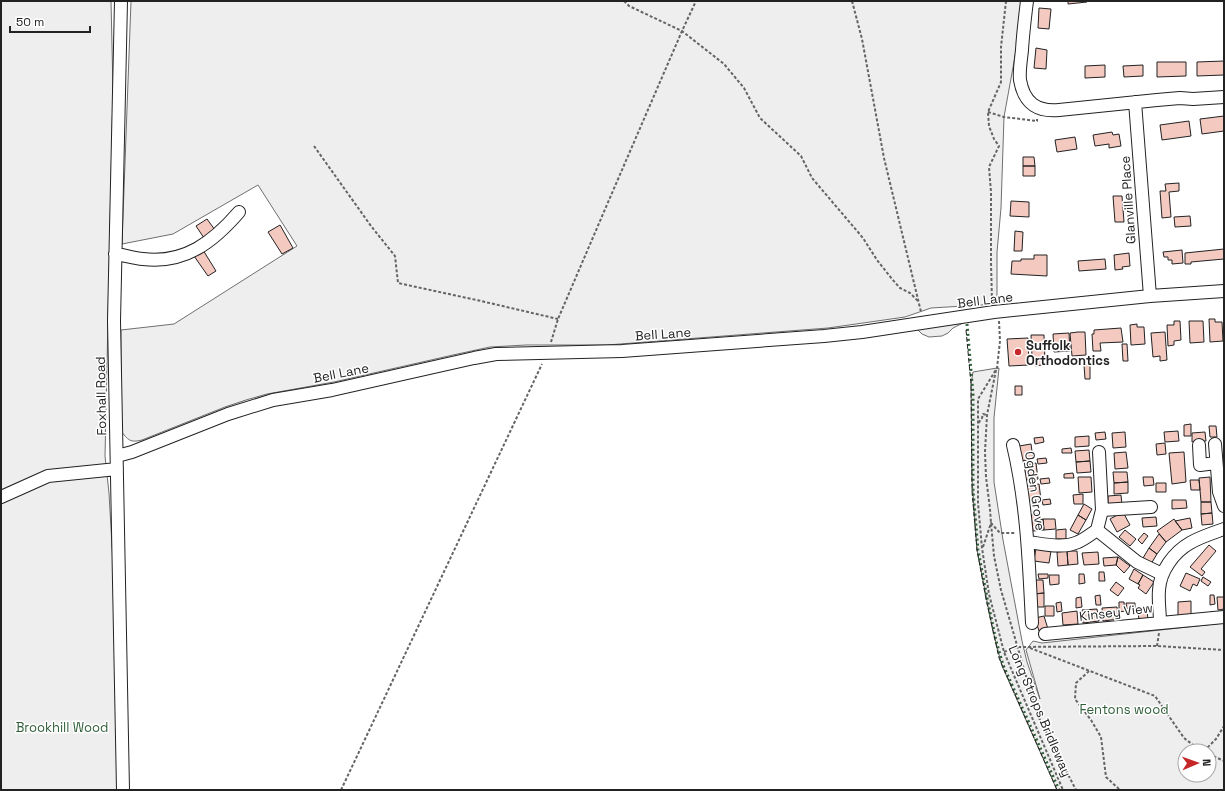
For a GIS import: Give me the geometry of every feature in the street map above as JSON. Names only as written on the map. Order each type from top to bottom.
[{"type":"street","name":"Foxhall Road","points":[[122,1],[114,321],[123,790]]},
{"type":"street","points":[[1027,1],[1024,19],[1020,79],[1028,99],[1038,108],[1047,111],[1180,98],[1193,99],[1224,97]]},
{"type":"street","name":"Glanville Place","points":[[1135,102],[1150,296]]},
{"type":"street","points":[[115,254],[143,259],[166,259],[183,256],[204,245],[226,227],[239,212]]},
{"type":"street","name":"Bell Lane","points":[[116,456],[132,452],[228,414],[273,400],[339,388],[496,354],[622,351],[824,336],[862,332],[994,312],[1150,296],[1224,291]]},
{"type":"street","points":[[1199,444],[1200,465],[1216,463]]},
{"type":"street","points":[[1215,444],[1219,492],[1224,506]]},
{"type":"street","name":"Ogden Grove","points":[[1014,445],[1028,537],[1032,623]]},
{"type":"street","points":[[1099,452],[1102,510],[1097,530],[1137,562],[1162,574]]},
{"type":"street","points":[[1,497],[48,476],[117,469]]},
{"type":"street","points":[[1102,510],[1151,507]]},
{"type":"street","name":"Kinsey View","points":[[1045,634],[1160,623],[1158,588],[1162,574],[1171,561],[1184,547],[1198,538],[1224,529]]},
{"type":"street","name":"Ogden Grove","points":[[1028,537],[1051,546],[1077,542],[1097,530]]},
{"type":"street","points":[[1160,623],[1224,617]]},
{"type":"path","points":[[624,1],[629,6],[682,31],[724,64],[744,88],[760,118],[801,156],[812,178],[862,238],[892,279],[900,288],[910,293],[918,301],[884,158],[862,39],[852,1]]},
{"type":"path","points":[[341,790],[548,352],[558,319],[696,1]]},
{"type":"path","points":[[1006,1],[1001,47],[1001,82],[988,112],[1037,121],[1038,108]]},
{"type":"path","name":"Long Strops Bridleway","points":[[988,112],[989,126],[994,139],[999,146],[989,167],[991,192],[992,300],[994,312],[999,320],[1000,341],[997,368],[978,399],[978,503],[982,548],[989,594],[1004,652],[1063,790]]},
{"type":"path","points":[[314,146],[371,226],[395,256],[398,283],[558,319]]},
{"type":"path","points":[[997,368],[987,415],[985,452],[994,556],[1001,590],[1037,714],[1076,790]]},
{"type":"path","points":[[978,426],[983,414],[987,415]]},
{"type":"path","points":[[990,523],[1000,533],[1028,537]]},
{"type":"path","points":[[982,548],[990,523]]},
{"type":"path","points":[[1004,652],[1017,648],[1029,647],[1157,646],[1224,650]]},
{"type":"path","points":[[1029,647],[1155,696],[1184,738],[1190,743]]},
{"type":"path","points":[[1089,671],[1076,683],[1075,699],[1091,720],[1101,737],[1106,777],[1120,790]]},
{"type":"path","points":[[1212,743],[1224,726]]},
{"type":"green space","name":"Brookhill Wood","points":[[1,1],[111,1],[113,91],[105,456],[109,493],[126,790],[1,790]]},
{"type":"green space","points":[[131,1],[1025,1],[1004,117],[1001,208],[997,252],[997,304],[931,308],[905,317],[828,328],[607,345],[526,345],[490,347],[334,382],[267,394],[225,407],[142,440],[132,441],[128,439],[121,431],[121,330],[174,324],[297,246],[258,185],[173,234],[122,244]]},
{"type":"green space","name":"Fentons wood","points":[[999,368],[994,418],[994,482],[1022,641],[1027,662],[1040,699],[1026,650],[1033,641],[1042,643],[1224,623],[1224,790],[1057,790],[1002,666],[993,631],[977,550],[972,479],[971,384],[973,372]]},
{"type":"shaded area","points":[[965,322],[942,336],[929,337],[922,334],[917,329]]},
{"type":"building","points":[[1068,1],[1087,1],[1087,2],[1068,4]]},
{"type":"building","points":[[1039,8],[1051,9],[1049,29],[1038,28]]},
{"type":"building","points":[[1036,48],[1047,50],[1046,69],[1034,68]]},
{"type":"building","points":[[1224,61],[1224,75],[1197,76],[1197,62]]},
{"type":"building","points":[[1157,62],[1186,62],[1186,76],[1157,77]]},
{"type":"building","points":[[1105,65],[1105,77],[1085,78],[1085,66]]},
{"type":"building","points":[[1143,65],[1143,76],[1124,77],[1123,66]]},
{"type":"building","points":[[1224,116],[1224,131],[1202,134],[1200,119]]},
{"type":"building","points":[[1189,121],[1191,136],[1162,140],[1160,125]]},
{"type":"building","points":[[1112,132],[1113,135],[1119,134],[1121,146],[1109,148],[1109,144],[1095,146],[1093,135]]},
{"type":"building","points":[[1075,137],[1077,149],[1057,152],[1055,140]]},
{"type":"building","points":[[1023,157],[1034,157],[1035,166],[1023,166]]},
{"type":"building","points":[[1023,166],[1035,166],[1035,176],[1023,176]]},
{"type":"building","points":[[1179,183],[1179,191],[1169,192],[1171,217],[1162,218],[1160,191],[1166,191],[1165,184]]},
{"type":"building","points":[[1113,196],[1122,196],[1124,222],[1115,222]]},
{"type":"building","points":[[1011,201],[1029,202],[1029,217],[1010,216]]},
{"type":"building","points":[[1190,216],[1191,226],[1175,227],[1174,217]]},
{"type":"building","points":[[207,219],[215,230],[204,238],[196,226]]},
{"type":"building","points":[[280,225],[293,248],[282,254],[268,232]]},
{"type":"building","points":[[1015,231],[1023,232],[1022,251],[1014,251]]},
{"type":"building","points":[[1224,249],[1224,259],[1191,262],[1191,264],[1185,264],[1185,253]]},
{"type":"building","points":[[203,250],[216,271],[208,276],[194,256]]},
{"type":"building","points":[[1182,250],[1183,263],[1172,264],[1172,260],[1168,260],[1168,257],[1164,257],[1163,252]]},
{"type":"building","points":[[1129,253],[1130,266],[1115,270],[1114,255]]},
{"type":"building","points":[[1034,255],[1047,255],[1047,276],[1011,274],[1012,261],[1034,259]]},
{"type":"building","points":[[1105,259],[1106,269],[1079,271],[1078,261]]},
{"type":"building","points":[[1209,319],[1215,319],[1215,322],[1222,322],[1223,341],[1210,342]]},
{"type":"building","points":[[1174,321],[1180,321],[1181,340],[1174,341],[1174,345],[1168,346],[1167,325],[1174,325]]},
{"type":"building","points":[[1189,321],[1203,321],[1204,342],[1190,343]]},
{"type":"building","points":[[1137,324],[1137,327],[1144,327],[1145,344],[1131,345],[1130,325]]},
{"type":"building","points":[[1121,328],[1123,342],[1100,343],[1101,351],[1093,351],[1092,334],[1094,334],[1094,330]]},
{"type":"building","points":[[1085,332],[1086,355],[1072,356],[1070,333]]},
{"type":"building","points":[[1165,332],[1167,360],[1160,361],[1160,356],[1153,357],[1151,333]]},
{"type":"building","points":[[1069,333],[1070,351],[1054,352],[1053,334]]},
{"type":"building","points":[[1031,335],[1044,335],[1045,361],[1042,362],[1042,365],[1035,366],[1035,357],[1032,357]]},
{"type":"building","name":"Suffolk Orthodontics","points":[[1028,338],[1029,365],[1009,366],[1007,339]]},
{"type":"building","points":[[1122,344],[1127,344],[1128,361],[1123,361]]},
{"type":"building","points":[[1090,364],[1090,379],[1085,379],[1084,365]]},
{"type":"building","points":[[1015,386],[1022,386],[1022,395],[1015,395]]},
{"type":"building","points":[[1191,424],[1191,436],[1184,436],[1184,425]]},
{"type":"building","points":[[1209,426],[1216,426],[1217,437],[1210,437]]},
{"type":"building","points":[[1178,431],[1179,441],[1165,442],[1164,432]]},
{"type":"building","points":[[1105,432],[1106,439],[1096,440],[1095,433]]},
{"type":"building","points":[[1125,432],[1126,447],[1113,448],[1112,433]]},
{"type":"building","points":[[1205,432],[1206,441],[1192,442],[1192,433]]},
{"type":"building","points":[[1089,436],[1089,446],[1075,447],[1075,437]]},
{"type":"building","points":[[1043,437],[1044,442],[1035,444],[1034,438]]},
{"type":"building","points":[[1165,443],[1166,454],[1157,455],[1156,444]]},
{"type":"building","points":[[1031,444],[1033,459],[1021,461],[1019,446]]},
{"type":"building","points":[[1071,448],[1072,453],[1062,453],[1062,449]]},
{"type":"building","points":[[1089,450],[1090,461],[1076,462],[1075,451]]},
{"type":"building","points":[[1126,452],[1128,468],[1115,469],[1114,453]]},
{"type":"building","points":[[1184,452],[1186,482],[1172,484],[1169,453]]},
{"type":"building","points":[[1046,458],[1047,463],[1038,464],[1037,459]]},
{"type":"building","points":[[1090,461],[1091,472],[1077,473],[1076,462]]},
{"type":"building","points":[[1036,463],[1038,479],[1026,480],[1024,465]]},
{"type":"building","points":[[1113,472],[1127,472],[1128,482],[1114,483]]},
{"type":"building","points":[[1073,473],[1074,478],[1064,478],[1064,474]]},
{"type":"building","points":[[1078,477],[1091,477],[1092,492],[1079,493]]},
{"type":"building","points":[[1143,477],[1153,477],[1154,485],[1144,486]]},
{"type":"building","points":[[1210,477],[1211,502],[1201,502],[1199,478]]},
{"type":"building","points":[[1049,478],[1050,483],[1041,484],[1040,479]]},
{"type":"building","points":[[1190,480],[1199,480],[1200,490],[1191,490]]},
{"type":"building","points":[[1128,482],[1128,493],[1114,494],[1114,483]]},
{"type":"building","points":[[1156,483],[1166,483],[1166,492],[1156,492]]},
{"type":"building","points":[[1039,484],[1041,500],[1029,501],[1027,486]]},
{"type":"building","points":[[1083,494],[1083,504],[1074,504],[1073,495]]},
{"type":"building","points":[[1121,495],[1122,505],[1108,506],[1108,496]]},
{"type":"building","points":[[1050,499],[1051,504],[1043,505],[1042,500]]},
{"type":"building","points":[[1172,500],[1186,500],[1187,508],[1172,509]]},
{"type":"building","points":[[1201,502],[1211,502],[1212,513],[1201,514]]},
{"type":"building","points":[[1084,504],[1092,509],[1086,520],[1078,515]]},
{"type":"building","points":[[1123,512],[1130,525],[1117,532],[1110,519]]},
{"type":"building","points":[[1212,513],[1213,524],[1202,525],[1201,514]]},
{"type":"building","points":[[1038,514],[1039,520],[1043,519],[1044,530],[1033,531],[1031,515]]},
{"type":"building","points":[[1078,515],[1086,520],[1078,534],[1070,530]]},
{"type":"building","points":[[1156,517],[1157,526],[1143,527],[1142,518]]},
{"type":"building","points":[[1190,518],[1192,528],[1182,530],[1175,521]]},
{"type":"building","points":[[1043,519],[1055,519],[1056,529],[1044,530]]},
{"type":"building","points":[[1174,519],[1182,530],[1166,542],[1157,531]]},
{"type":"building","points":[[1066,529],[1066,539],[1056,539],[1056,530]]},
{"type":"building","points":[[1125,530],[1136,539],[1130,546],[1119,537]]},
{"type":"building","points":[[1144,533],[1148,536],[1142,544],[1138,540]]},
{"type":"building","points":[[1159,534],[1166,542],[1157,554],[1149,548]]},
{"type":"building","points":[[1209,545],[1216,551],[1201,569],[1205,572],[1202,576],[1190,567]]},
{"type":"building","points":[[1036,548],[1051,551],[1049,563],[1034,561]]},
{"type":"building","points":[[1149,548],[1157,554],[1151,564],[1143,558]]},
{"type":"building","points":[[1067,551],[1068,565],[1058,566],[1057,552]]},
{"type":"building","points":[[1067,551],[1077,551],[1078,564],[1068,565]]},
{"type":"building","points":[[1098,552],[1099,564],[1084,565],[1082,553]]},
{"type":"building","points":[[1118,557],[1130,566],[1124,573],[1116,565]]},
{"type":"building","points":[[1118,557],[1116,565],[1104,566],[1103,558]]},
{"type":"building","points":[[1134,569],[1143,575],[1138,584],[1129,579]]},
{"type":"building","points":[[1099,572],[1104,572],[1105,581],[1099,581]]},
{"type":"building","points":[[1186,573],[1200,579],[1197,586],[1193,584],[1190,591],[1180,586]]},
{"type":"building","points":[[1038,574],[1048,574],[1048,578],[1039,579]]},
{"type":"building","points":[[1079,574],[1084,574],[1085,583],[1079,584]]},
{"type":"building","points":[[1049,575],[1059,575],[1059,584],[1050,585]]},
{"type":"building","points":[[1143,575],[1154,582],[1146,594],[1138,588],[1140,585],[1138,584]]},
{"type":"building","points":[[1203,577],[1211,582],[1208,586],[1201,581]]},
{"type":"building","points":[[1033,580],[1043,580],[1044,593],[1034,594]]},
{"type":"building","points":[[1116,582],[1124,588],[1118,596],[1110,590]]},
{"type":"building","points":[[1044,593],[1044,607],[1034,607],[1034,594]]},
{"type":"building","points":[[1100,595],[1101,605],[1096,605],[1095,596]]},
{"type":"building","points":[[1210,595],[1214,595],[1215,604],[1210,605]]},
{"type":"building","points":[[1081,597],[1082,607],[1076,608],[1076,598]]},
{"type":"building","points":[[1217,597],[1224,597],[1224,609],[1218,610]]},
{"type":"building","points":[[1191,601],[1191,617],[1178,618],[1178,602]]},
{"type":"building","points":[[1061,602],[1062,611],[1057,612],[1056,603]]},
{"type":"building","points":[[1119,602],[1124,602],[1125,611],[1119,612]]},
{"type":"building","points":[[1126,603],[1135,603],[1135,608],[1127,609]]},
{"type":"building","points":[[1045,606],[1054,606],[1054,616],[1045,616]]},
{"type":"building","points":[[1117,607],[1119,619],[1103,621],[1102,608]]},
{"type":"building","points":[[1138,608],[1147,608],[1148,621],[1139,622]]},
{"type":"building","points":[[1097,609],[1099,621],[1083,623],[1082,610]]},
{"type":"building","points":[[1077,611],[1078,624],[1063,625],[1062,613]]},
{"type":"building","points":[[1044,616],[1048,629],[1039,631],[1035,618]]},
{"type":"hedge","points":[[967,324],[973,394],[973,491],[978,550],[987,598],[996,641],[1003,665],[1059,790]]},
{"type":"fence","points":[[966,330],[971,384],[972,491],[977,550],[986,599],[999,658],[1057,790]]},
{"type":"place","name":"Suffolk Orthodontics","points":[[1018,352]]}]
